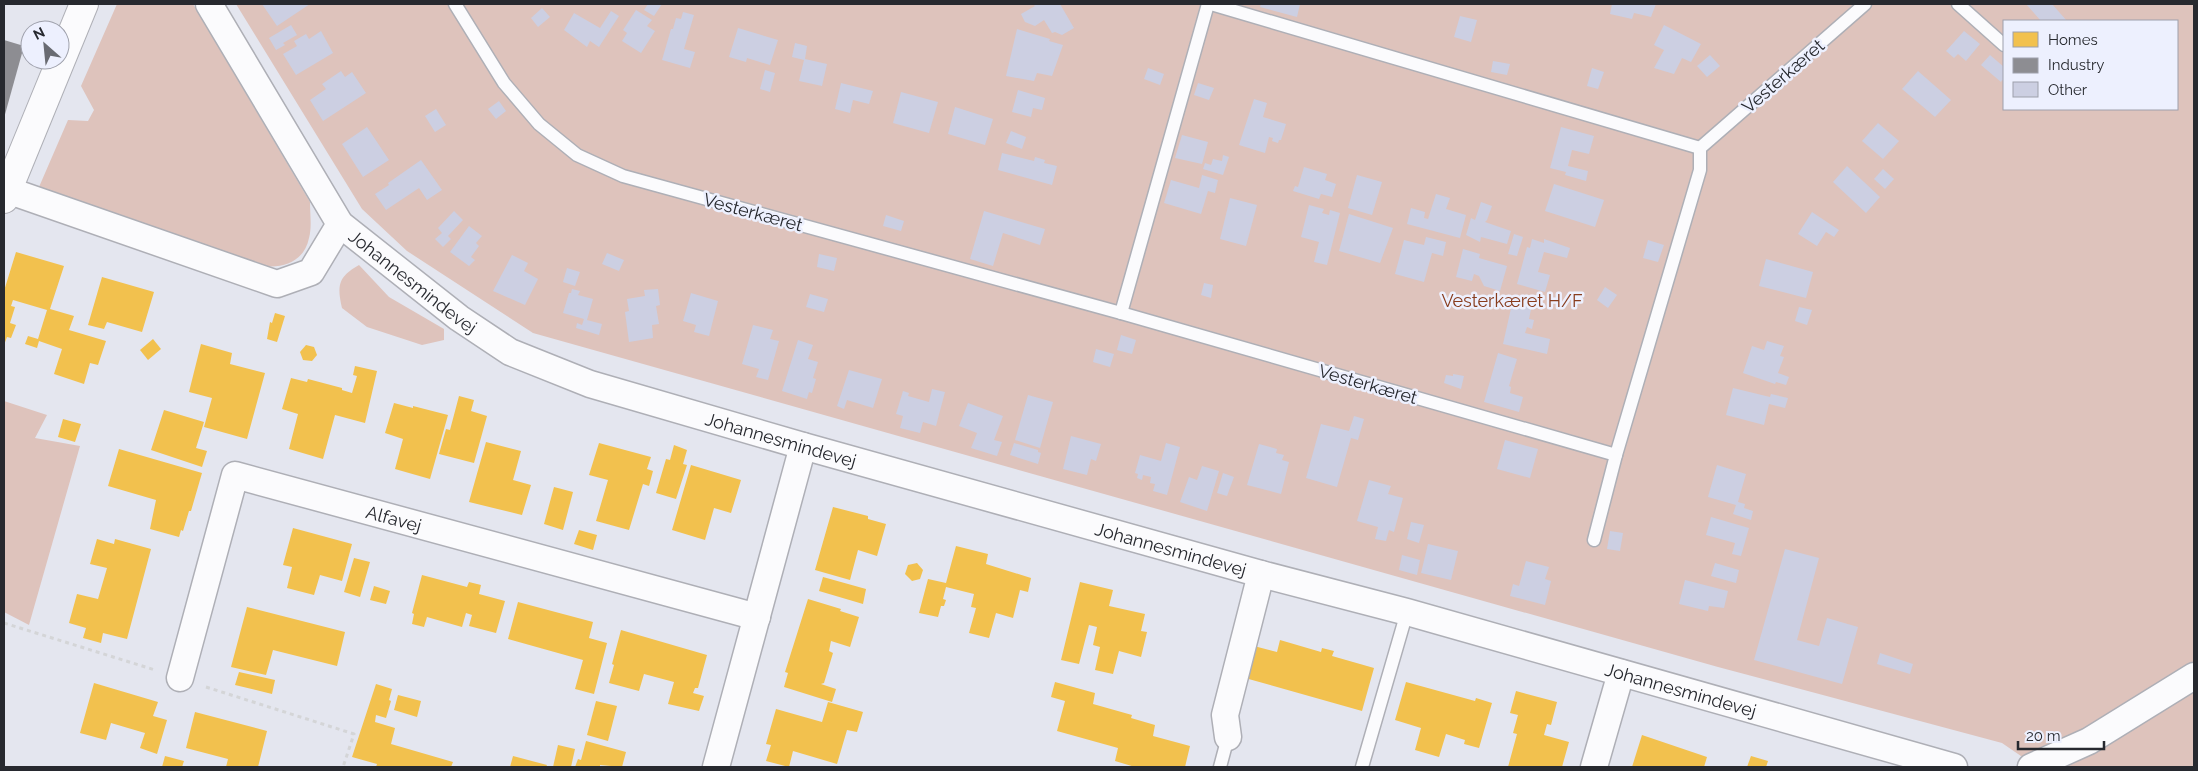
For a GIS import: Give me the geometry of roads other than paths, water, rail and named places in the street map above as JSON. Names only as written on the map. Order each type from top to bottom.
[{"type":"street","points":[[6,194],[84,4]]},
{"type":"street","name":"Johannesmindevej","points":[[209,4],[340,224],[459,318],[510,352],[590,384],[803,446],[1260,574],[1407,612],[1954,767]]},
{"type":"street","name":"Johannesmindevej","points":[[6,194],[277,284],[311,272],[340,224]]},
{"type":"street","points":[[716,767],[803,446]]},
{"type":"street","name":"Alfavej","points":[[180,678],[235,475],[757,617]]},
{"type":"street","name":"Johannesmindevej","points":[[1228,737],[1225,714],[1260,574]]},
{"type":"street","points":[[1594,767],[1621,673]]},
{"type":"street","points":[[2031,767],[2089,741],[2194,676]]},
{"type":"lane","name":"Vesterkæret","points":[[454,4],[504,83],[539,124],[577,155],[623,176],[1122,313],[1616,455]]},
{"type":"lane","points":[[1122,313],[1209,4],[1700,148],[1700,170],[1616,455],[1594,540]]},
{"type":"lane","name":"Vesterkæret","points":[[1700,148],[1865,4]]},
{"type":"lane","points":[[1958,4],[2003,44]]},
{"type":"lane","points":[[1362,767],[1407,612]]},
{"type":"lane","points":[[1220,767],[1228,737]]},
{"type":"park label","name":"Vesterkæret H/F","points":[[1512,300]]}]
